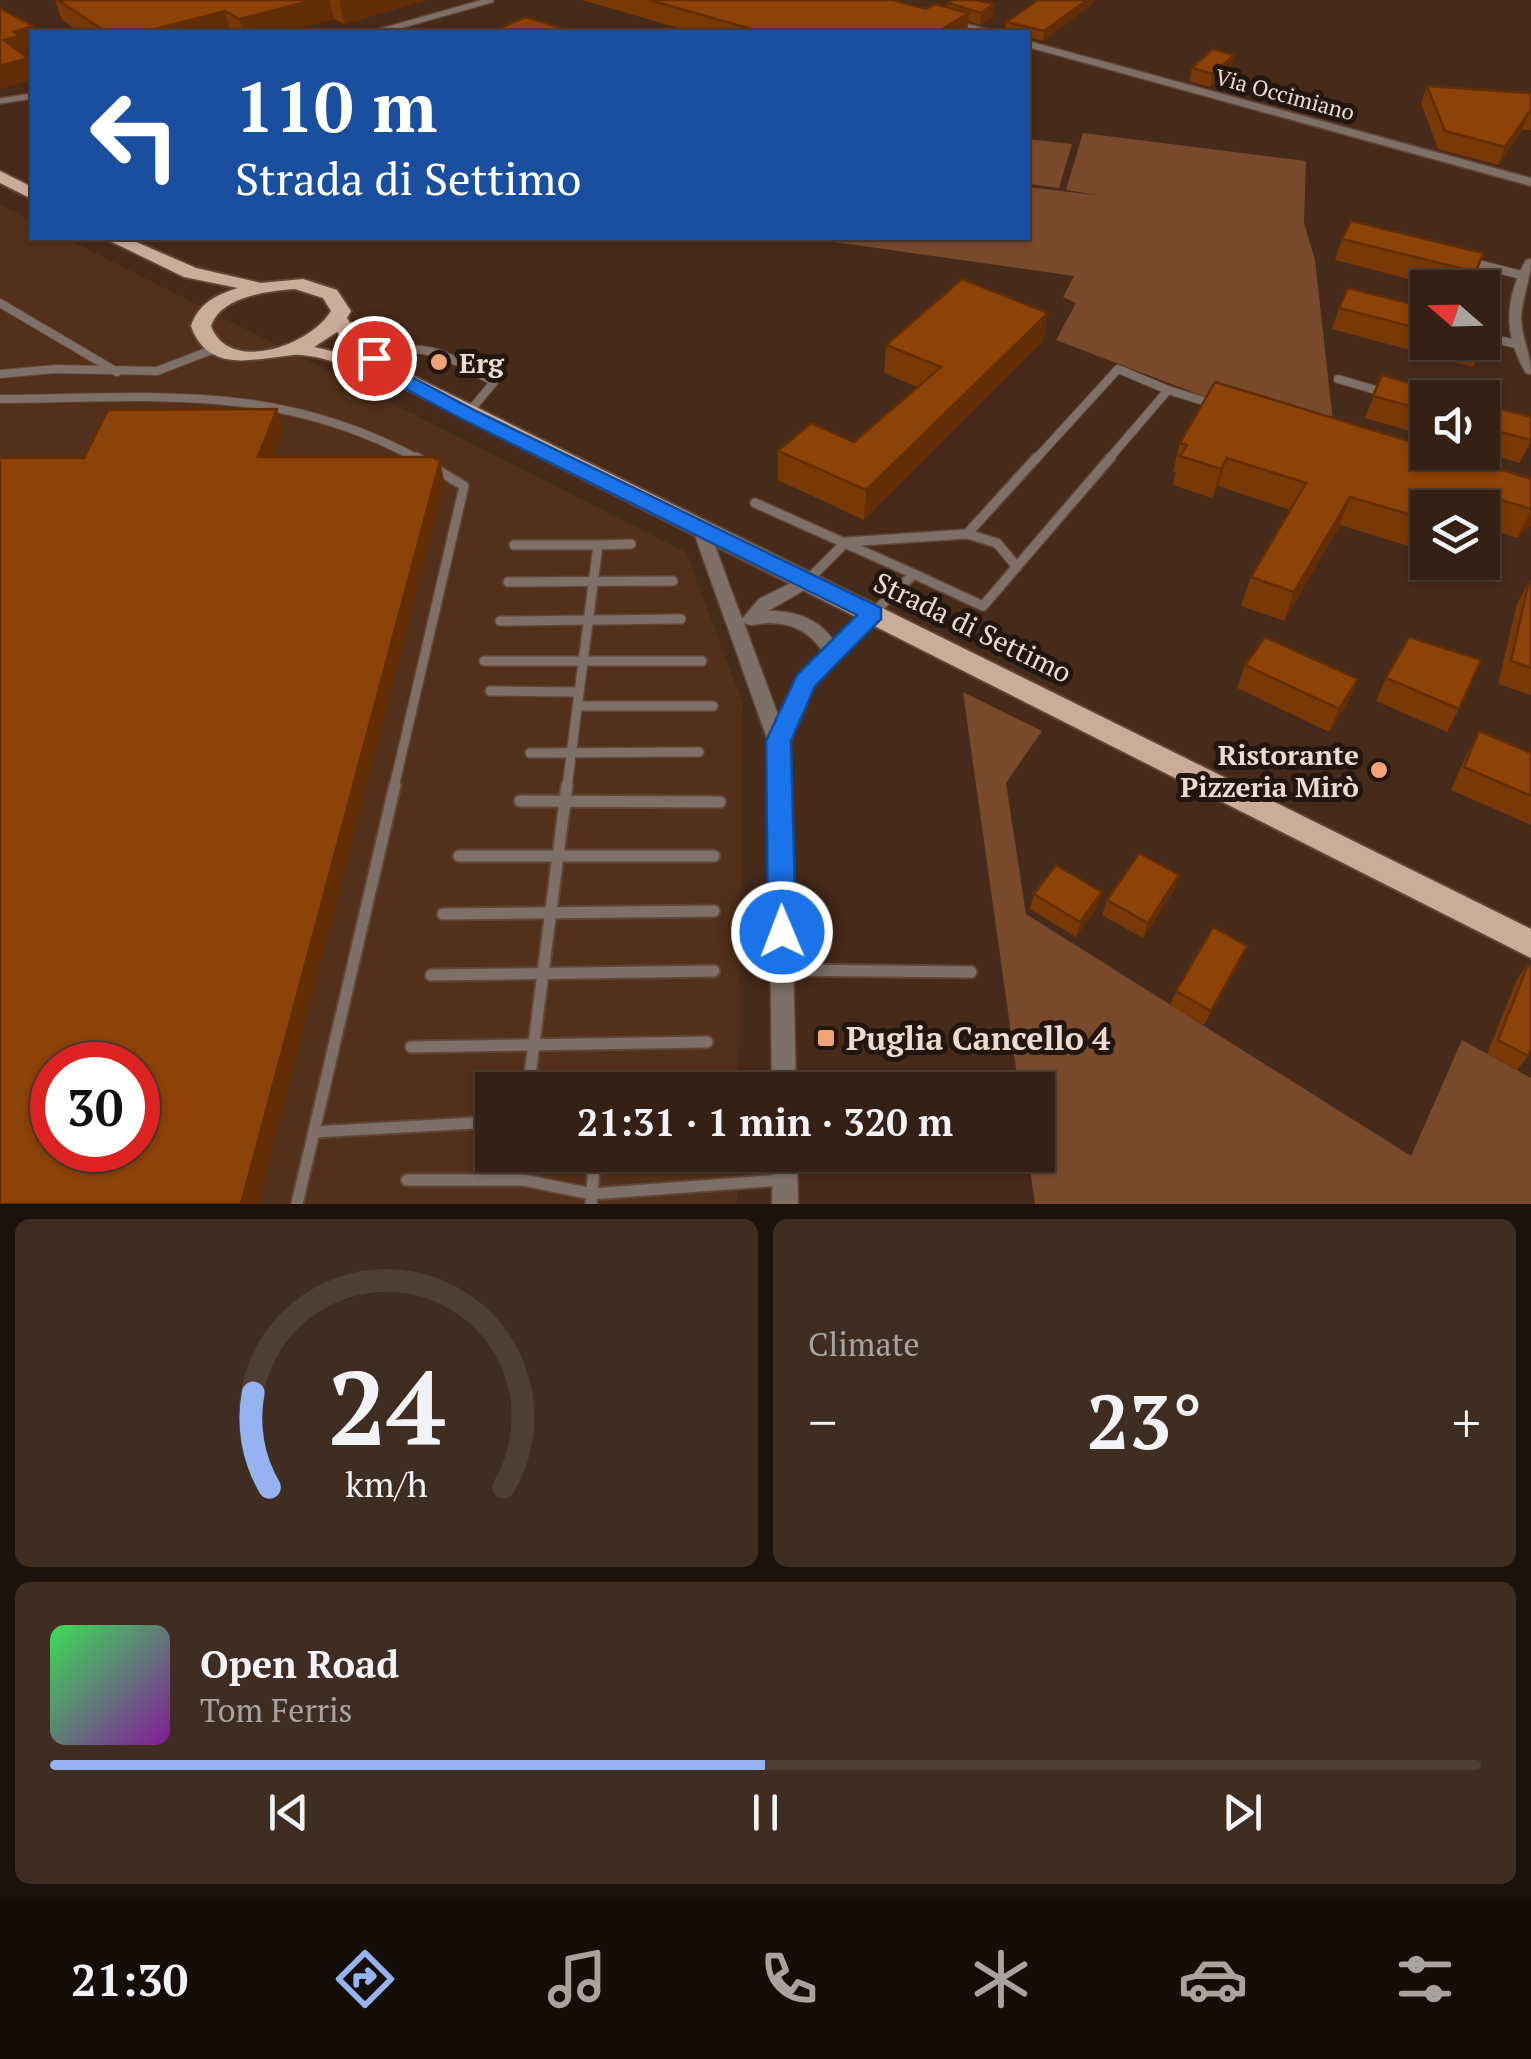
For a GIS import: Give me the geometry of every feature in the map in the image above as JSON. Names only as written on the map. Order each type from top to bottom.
[{"type":"main road","points":[[0,176],[30,193]]},
{"type":"main road","points":[[117,240],[190,273],[260,286]]},
{"type":"main road","points":[[190,273],[195,284],[205,290],[212,308]]},
{"type":"main road","points":[[260,286],[212,308],[202,329],[217,348],[254,356],[295,350],[315,340],[338,319]]},
{"type":"main road","name":"Strada di Settimo","points":[[260,286],[316,287],[338,304],[338,319],[356,346],[467,414],[1531,944]]},
{"type":"main road","name":"Strada di Settimo","points":[[295,350],[380,364]]},
{"type":"street","points":[[935,18],[979,30]]},
{"type":"street","name":"Via Occimiano","points":[[1030,45],[1531,182]]},
{"type":"street","points":[[1528,270],[1516,295],[1516,344],[1531,370]]},
{"type":"street","points":[[701,530],[778,741],[784,1072]]},
{"type":"street","points":[[742,638],[765,603],[807,581]]},
{"type":"street","points":[[778,741],[805,681],[873,613]]},
{"type":"street","points":[[752,618],[802,620],[823,634],[833,652]]},
{"type":"lane","points":[[385,30],[490,0]]},
{"type":"lane","points":[[0,101],[30,96]]},
{"type":"lane","points":[[1478,264],[1528,270]]},
{"type":"lane","points":[[0,304],[120,373]]},
{"type":"lane","points":[[1500,340],[1516,344]]},
{"type":"lane","points":[[380,364],[394,346],[421,344],[494,382],[467,414]]},
{"type":"lane","points":[[0,374],[51,369],[120,373],[171,370],[217,348]]},
{"type":"lane","points":[[967,534],[1118,369],[1225,409]]},
{"type":"lane","points":[[1338,379],[1392,394]]},
{"type":"lane","points":[[755,503],[983,606],[1168,390]]},
{"type":"lane","points":[[0,399],[248,400],[324,420],[422,457],[464,486],[297,1204]]},
{"type":"lane","points":[[807,581],[846,542],[967,534],[994,540],[1008,549],[1017,566]]},
{"type":"lane","points":[[514,546],[631,544]]},
{"type":"lane","points":[[530,1072],[598,545]]},
{"type":"lane","points":[[873,613],[914,574]]},
{"type":"lane","points":[[508,582],[672,581]]},
{"type":"lane","points":[[500,620],[682,619]]},
{"type":"lane","points":[[484,661],[702,661]]},
{"type":"lane","points":[[490,692],[579,692]]},
{"type":"lane","points":[[577,706],[712,706]]},
{"type":"lane","points":[[530,753],[699,752]]},
{"type":"lane","points":[[520,802],[720,802]]},
{"type":"lane","points":[[459,856],[714,856]]},
{"type":"lane","points":[[444,914],[714,911]]},
{"type":"lane","points":[[783,970],[972,972]]},
{"type":"lane","points":[[432,975],[714,971]]},
{"type":"lane","points":[[411,1047],[707,1042]]},
{"type":"lane","points":[[314,1132],[475,1123]]},
{"type":"lane","points":[[591,1199],[593,1172]]},
{"type":"lane","points":[[406,1180],[523,1180],[591,1199],[785,1180]]},
{"type":"shaded area","points":[[1083,133],[1306,161],[1304,223],[1315,260],[1335,440],[1245,412],[1056,340],[1076,303],[1063,297],[1074,276],[820,240],[1030,240],[1030,187],[1103,196],[1066,190]]},
{"type":"shaded area","points":[[1030,139],[1072,144],[1059,188],[1030,184]]},
{"type":"shaded area","points":[[0,204],[30,220],[30,240],[70,240],[686,552],[743,704],[738,1072],[475,1072],[475,1172],[738,1172],[737,1204],[0,1204]]},
{"type":"shaded area","points":[[963,692],[1042,731],[1006,783],[1026,914],[1411,1156],[1462,1040],[1531,1078],[1531,1204],[1035,1204],[1030,1172],[1055,1172],[1055,1072],[1016,1072]]},
{"type":"building","points":[[58,0],[314,0],[239,19],[225,11],[152,30],[103,30]]},
{"type":"building","points":[[649,0],[892,0],[926,9],[935,4],[969,13],[940,30],[755,30]]},
{"type":"building","points":[[953,0],[994,4],[981,13],[948,3]]},
{"type":"building","points":[[1038,0],[1087,0],[1044,31],[1006,22]]},
{"type":"building","points":[[0,8],[33,26],[14,32],[20,36],[4,40],[28,58],[0,66]]},
{"type":"building","points":[[526,17],[568,30],[495,30]]},
{"type":"building","points":[[1213,49],[1234,55],[1213,74],[1192,68]]},
{"type":"building","points":[[1427,86],[1531,93],[1531,113],[1505,147],[1445,131]]},
{"type":"building","points":[[1351,221],[1483,253],[1477,270],[1468,270],[1342,239]]},
{"type":"building","points":[[962,279],[1048,313],[866,490],[778,451],[811,423],[854,442],[941,367],[886,345]]},
{"type":"building","points":[[1348,288],[1410,304],[1410,326],[1339,308]]},
{"type":"building","points":[[1382,375],[1410,383],[1410,406],[1373,396]]},
{"type":"building","points":[[1215,382],[1410,442],[1410,470],[1500,469],[1531,479],[1531,509],[1500,500],[1500,490],[1410,490],[1410,515],[1350,497],[1294,592],[1251,577],[1306,483],[1227,458],[1221,469],[1180,456],[1187,445],[1180,443]]},
{"type":"building","points":[[277,409],[258,457],[433,457],[440,461],[241,1204],[0,1204],[0,458],[84,458],[108,410]]},
{"type":"building","points":[[1500,409],[1531,417],[1531,440],[1500,432]]},
{"type":"building","points":[[1531,582],[1531,668],[1511,661]]},
{"type":"building","points":[[1265,637],[1358,679],[1339,709],[1245,665]]},
{"type":"building","points":[[1409,637],[1481,660],[1459,709],[1386,678]]},
{"type":"building","points":[[1479,731],[1531,753],[1531,796],[1464,767]]},
{"type":"building","points":[[1139,853],[1179,875],[1148,923],[1107,900]]},
{"type":"building","points":[[1056,865],[1102,892],[1080,922],[1034,894]]},
{"type":"building","points":[[1213,927],[1247,946],[1211,1011],[1176,991]]},
{"type":"building","points":[[1528,965],[1531,1048],[1528,1056],[1498,1040]]},
{"type":"place","name":"Erg","points":[[439,362]]},
{"type":"place","name":"Ristorante Pizzeria Mirò","points":[[1379,770]]},
{"type":"place","name":"Puglia Cancello 4","points":[[826,1038]]},
{"type":"route","points":[[374,358],[385,370],[467,414],[873,613],[805,681],[778,741],[782,932]]}]
